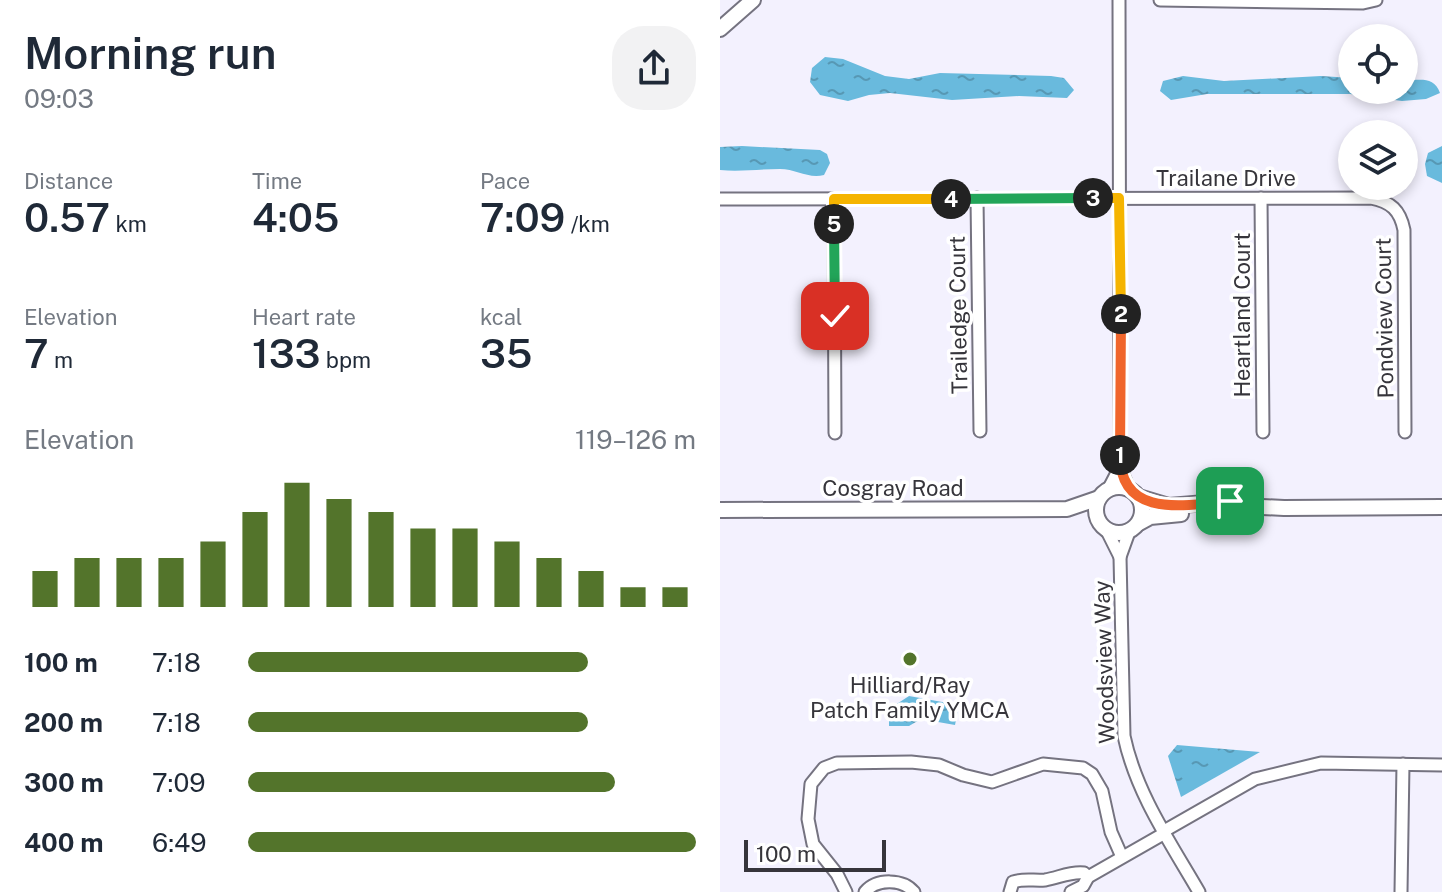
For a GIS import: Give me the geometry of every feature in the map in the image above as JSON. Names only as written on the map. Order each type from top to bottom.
[{"type":"main road","points":[[720,29],[753,0]]},
{"type":"main road","points":[[1242,506],[1230,510],[1150,517],[1134,528],[1114,533],[1103,526],[1096,510],[1104,494],[1118,487],[1169,506],[1230,501],[1242,506],[1284,508],[1442,507]]},
{"type":"main road","points":[[1134,493],[1143,513],[1134,528]]},
{"type":"main road","name":"Cosgray Road","points":[[720,510],[1067,509],[1104,494]]},
{"type":"main road","name":"Cosgray Road","points":[[1067,509],[1103,526]]},
{"type":"street","points":[[1119,0],[1120,467],[1134,493]]},
{"type":"street","points":[[1160,0],[1363,3],[1376,0]]},
{"type":"street","name":"Trailedge Court","points":[[977,198],[980,431]]},
{"type":"street","name":"Heartland Court","points":[[1261,198],[1263,432]]},
{"type":"street","name":"Trailane Drive","points":[[720,199],[1371,198],[1393,206]]},
{"type":"street","points":[[834,199],[835,433]]},
{"type":"street","name":"Pondview Court","points":[[1393,206],[1401,217],[1404,230],[1405,432]]},
{"type":"street","points":[[1104,494],[1120,467]]},
{"type":"street","name":"Woodsview Way","points":[[1103,526],[1120,557]]},
{"type":"street","name":"Woodsview Way","points":[[1134,528],[1120,557],[1124,736],[1135,774],[1199,892]]},
{"type":"street","points":[[846,892],[837,874],[813,844],[808,819],[811,784],[824,768],[837,763],[911,762],[939,765],[992,782],[1043,764],[1083,768],[1092,774],[1102,791],[1111,832],[1122,857]]},
{"type":"street","points":[[1071,892],[1083,886],[1088,877],[1255,779],[1321,763],[1442,765]]},
{"type":"street","points":[[1401,892],[1403,764]]},
{"type":"street","points":[[1010,892],[1013,882],[1018,880],[1042,880],[1078,872],[1088,877]]},
{"type":"street","points":[[865,892],[875,884],[897,882],[907,884],[914,892]]},
{"type":"water","points":[[825,57],[843,59],[885,76],[909,79],[940,73],[1051,76],[1064,78],[1074,90],[1067,98],[1019,96],[952,100],[890,93],[848,101],[820,95],[810,82],[812,68]]},
{"type":"water","points":[[1183,76],[1224,81],[1338,77],[1338,94],[1207,94],[1171,100],[1160,91],[1163,81]]},
{"type":"water","points":[[1418,80],[1430,81],[1440,93],[1418,100]]},
{"type":"water","points":[[1442,146],[1442,183],[1427,176],[1425,164],[1428,153]]},
{"type":"water","points":[[720,147],[820,150],[827,154],[830,163],[824,175],[818,176],[780,169],[720,170]]},
{"type":"water","points":[[909,696],[959,705],[955,725],[921,719],[909,726],[889,726],[889,709]]},
{"type":"water","points":[[1177,745],[1260,752],[1181,797],[1168,756]]},
{"type":"place","name":"Hilliard/Ray Patch Family YMCA","points":[[910,659]]},
{"type":"route","points":[[835,316],[834,199],[1119,198],[1122,357],[1120,467],[1129,489],[1151,503],[1169,506],[1230,501]]}]
